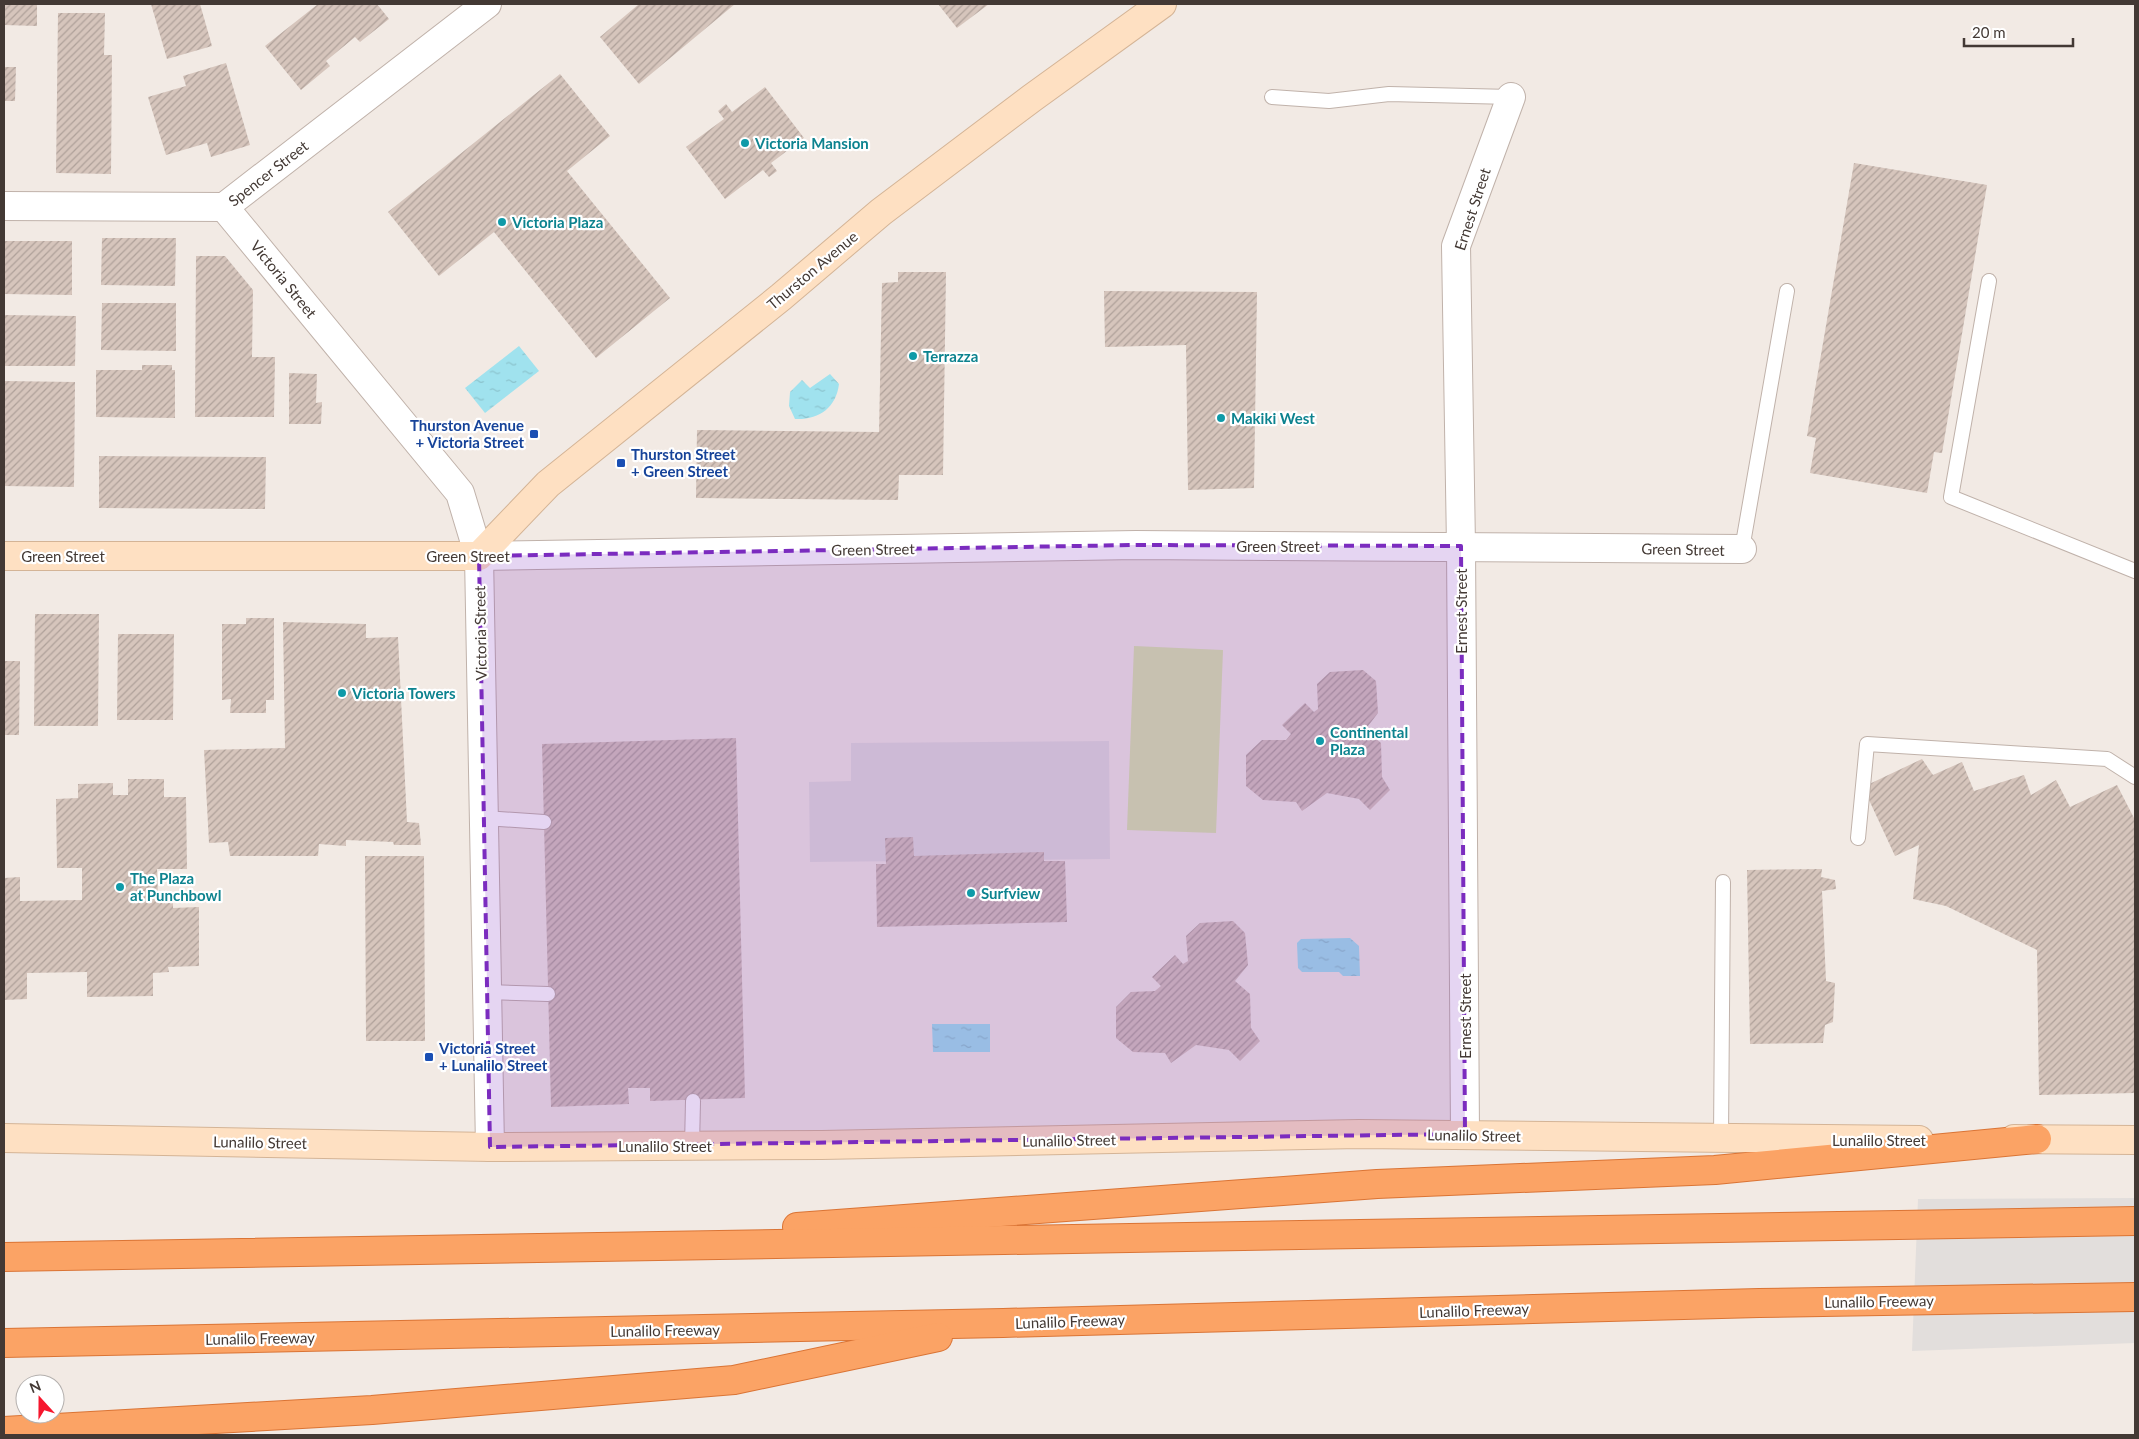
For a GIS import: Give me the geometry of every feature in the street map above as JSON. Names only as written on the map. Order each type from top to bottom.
[{"type":"highway","points":[[484,1250],[1377,1184],[1715,1170],[2038,1139]]},
{"type":"highway","points":[[4,1257],[2135,1220]]},
{"type":"highway","points":[[4,1242],[272,1253]]},
{"type":"highway","name":"Lunalilo Freeway","points":[[4,1342],[1003,1323],[1759,1303],[2135,1298]]},
{"type":"highway","points":[[4,1430],[372,1410],[734,1380],[1003,1323]]},
{"type":"highway","points":[[4,1349],[68,1342]]},
{"type":"main road","name":"Thurston Avenue","points":[[479,556],[548,484],[781,297],[882,212],[1032,98],[1162,4]]},
{"type":"main road","name":"Green Street","points":[[4,556],[479,556]]},
{"type":"main road","name":"Lunalilo Street","points":[[4,1138],[490,1147],[832,1145],[1349,1134],[1854,1140],[2135,1140]]},
{"type":"street","name":"Spencer Street","points":[[4,206],[224,207],[487,4]]},
{"type":"street","name":"Ernest Street","points":[[1465,1134],[1461,546],[1456,246],[1510,97]]},
{"type":"street","name":"Victoria Street","points":[[224,207],[460,493],[479,556],[490,1147]]},
{"type":"street","name":"Green Street","points":[[479,556],[1136,545],[1742,549]]},
{"type":"lane","points":[[1272,97],[1329,101],[1389,94],[1510,97]]},
{"type":"lane","points":[[1989,281],[1951,497],[2135,571]]},
{"type":"lane","points":[[1742,549],[1787,291]]},
{"type":"lane","points":[[1858,838],[1867,744],[2107,759],[2135,777]]},
{"type":"lane","points":[[484,818],[544,822]]},
{"type":"lane","points":[[1721,1138],[1723,882]]},
{"type":"lane","points":[[487,992],[548,994]]},
{"type":"lane","points":[[692,1146],[694,1101]]},
{"type":"highlighted area","points":[[1136,545],[1461,546],[1465,1134],[490,1147],[479,556]]},
{"type":"green space","points":[[1134,646],[1223,650],[1216,833],[1127,830]]},
{"type":"shaded area","points":[[1109,741],[1110,859],[810,862],[809,782],[851,781],[851,743]]},
{"type":"shaded area","points":[[2135,1198],[2135,1343],[1912,1351],[1918,1199]]},
{"type":"water","points":[[519,346],[539,371],[485,413],[465,388]]},
{"type":"water","points":[[830,374],[839,384],[830,406],[819,415],[795,419],[789,406],[790,392],[802,380],[810,388]]},
{"type":"water","points":[[1350,938],[1359,946],[1360,976],[1343,976],[1339,972],[1302,972],[1298,968],[1297,943],[1301,939]]},
{"type":"water","points":[[932,1024],[990,1024],[990,1052],[933,1052]]},
{"type":"building","points":[[4,4],[37,4],[37,26],[4,25]]},
{"type":"building","points":[[151,4],[200,4],[212,46],[167,59]]},
{"type":"building","points":[[318,4],[377,4],[389,19],[360,42],[355,37],[326,61],[330,66],[301,90],[265,46]]},
{"type":"building","points":[[639,4],[735,4],[639,84],[600,37]]},
{"type":"building","points":[[938,4],[989,4],[957,28]]},
{"type":"building","points":[[58,13],[105,13],[104,55],[112,55],[111,174],[56,173]]},
{"type":"building","points":[[226,63],[250,145],[211,157],[207,143],[166,155],[148,97],[186,86],[183,76]]},
{"type":"building","points":[[4,67],[16,67],[15,101],[4,101]]},
{"type":"building","name":"Victoria Plaza","points":[[560,74],[610,136],[567,171],[670,298],[596,358],[494,232],[439,276],[388,212]]},
{"type":"building","name":"Victoria Mansion","points":[[765,87],[804,138],[771,163],[777,171],[769,177],[763,170],[725,199],[686,147],[724,119],[718,111],[726,104],[732,112]]},
{"type":"building","points":[[1854,163],[1987,185],[1942,453],[1934,452],[1927,493],[1810,473],[1816,438],[1807,436]]},
{"type":"building","points":[[102,238],[176,238],[175,286],[101,285]]},
{"type":"building","points":[[4,241],[72,241],[72,295],[4,294]]},
{"type":"building","points":[[196,256],[225,256],[253,290],[252,357],[275,357],[274,417],[195,417]]},
{"type":"building","name":"Terrazza","points":[[898,272],[946,272],[943,475],[899,475],[898,500],[696,498],[697,430],[879,432],[882,283],[898,282]]},
{"type":"building","name":"Makiki West","points":[[1104,291],[1257,292],[1254,488],[1188,490],[1186,345],[1105,347]]},
{"type":"building","points":[[102,303],[176,303],[176,351],[101,350]]},
{"type":"building","points":[[4,315],[76,316],[75,366],[4,366]]},
{"type":"building","points":[[142,365],[172,365],[172,370],[175,370],[175,418],[96,417],[96,370],[142,370]]},
{"type":"building","points":[[289,373],[317,374],[316,403],[322,402],[321,424],[289,424]]},
{"type":"building","points":[[4,381],[75,382],[74,487],[4,486]]},
{"type":"building","points":[[99,456],[266,457],[265,509],[99,508]]},
{"type":"building","points":[[35,614],[99,614],[98,726],[34,726]]},
{"type":"building","points":[[246,618],[274,618],[274,700],[266,700],[266,713],[230,713],[231,699],[222,700],[222,624],[246,624]]},
{"type":"building","name":"Victoria Towers","points":[[283,622],[366,624],[366,638],[398,637],[407,822],[419,823],[421,845],[394,845],[393,842],[346,840],[346,846],[319,844],[318,856],[230,856],[228,842],[209,843],[204,750],[285,748]]},
{"type":"building","points":[[118,634],[174,634],[173,720],[117,720]]},
{"type":"building","points":[[4,661],[20,661],[19,735],[4,735]]},
{"type":"building","name":"Continental Plaza","points":[[1363,670],[1376,681],[1378,713],[1365,730],[1381,743],[1382,777],[1390,790],[1370,810],[1359,799],[1327,793],[1302,811],[1296,802],[1263,800],[1246,786],[1246,755],[1262,740],[1286,740],[1291,734],[1282,725],[1305,703],[1314,712],[1318,709],[1317,684],[1330,672]]},
{"type":"building","points":[[736,738],[745,1098],[650,1101],[650,1088],[628,1088],[629,1104],[551,1107],[542,744]]},
{"type":"building","points":[[1922,759],[1933,775],[1962,762],[1974,791],[2024,775],[2031,795],[2056,780],[2070,807],[2117,785],[2135,817],[2135,1093],[2039,1095],[2037,950],[1946,906],[1913,899],[1919,845],[1895,856],[1863,787]]},
{"type":"building","name":"The Plaza at Punchbowl","points":[[128,779],[164,779],[164,797],[186,797],[187,869],[157,869],[158,897],[173,897],[173,908],[199,907],[199,966],[168,967],[169,972],[153,973],[153,996],[87,997],[87,972],[27,973],[27,999],[4,1000],[4,878],[20,877],[20,901],[82,900],[82,868],[57,868],[56,799],[78,798],[78,784],[113,783],[113,795],[128,795]]},
{"type":"building","name":"Surfview","points":[[913,837],[914,856],[1044,852],[1044,861],[1065,861],[1067,922],[877,927],[876,864],[886,864],[885,838]]},
{"type":"building","points":[[365,856],[424,856],[425,1041],[366,1041]]},
{"type":"building","points":[[1822,869],[1821,877],[1835,880],[1836,889],[1822,891],[1826,981],[1835,983],[1833,1022],[1825,1025],[1823,1043],[1750,1044],[1747,870]]},
{"type":"building","points":[[1233,921],[1245,933],[1248,965],[1235,981],[1250,994],[1251,1028],[1260,1041],[1240,1061],[1229,1050],[1196,1045],[1171,1063],[1165,1053],[1133,1052],[1116,1038],[1116,1007],[1131,992],[1155,991],[1161,986],[1152,977],[1175,955],[1183,964],[1188,961],[1186,936],[1200,923]]},
{"type":"place","name":"Victoria Mansion","points":[[745,143]]},
{"type":"place","name":"Victoria Plaza","points":[[502,222]]},
{"type":"place","name":"Terrazza","points":[[913,356]]},
{"type":"place","name":"Makiki West","points":[[1221,418]]},
{"type":"place","name":"Thurston Avenue + Victoria Street","points":[[534,434]]},
{"type":"place","name":"Thurston Street + Green Street","points":[[621,463]]},
{"type":"place","name":"Victoria Towers","points":[[342,693]]},
{"type":"place","name":"Continental Plaza","points":[[1320,741]]},
{"type":"place","name":"The Plaza at Punchbowl","points":[[120,887]]},
{"type":"place","name":"Surfview","points":[[971,893]]},
{"type":"place","name":"Victoria Street + Lunalilo Street","points":[[429,1057]]}]
